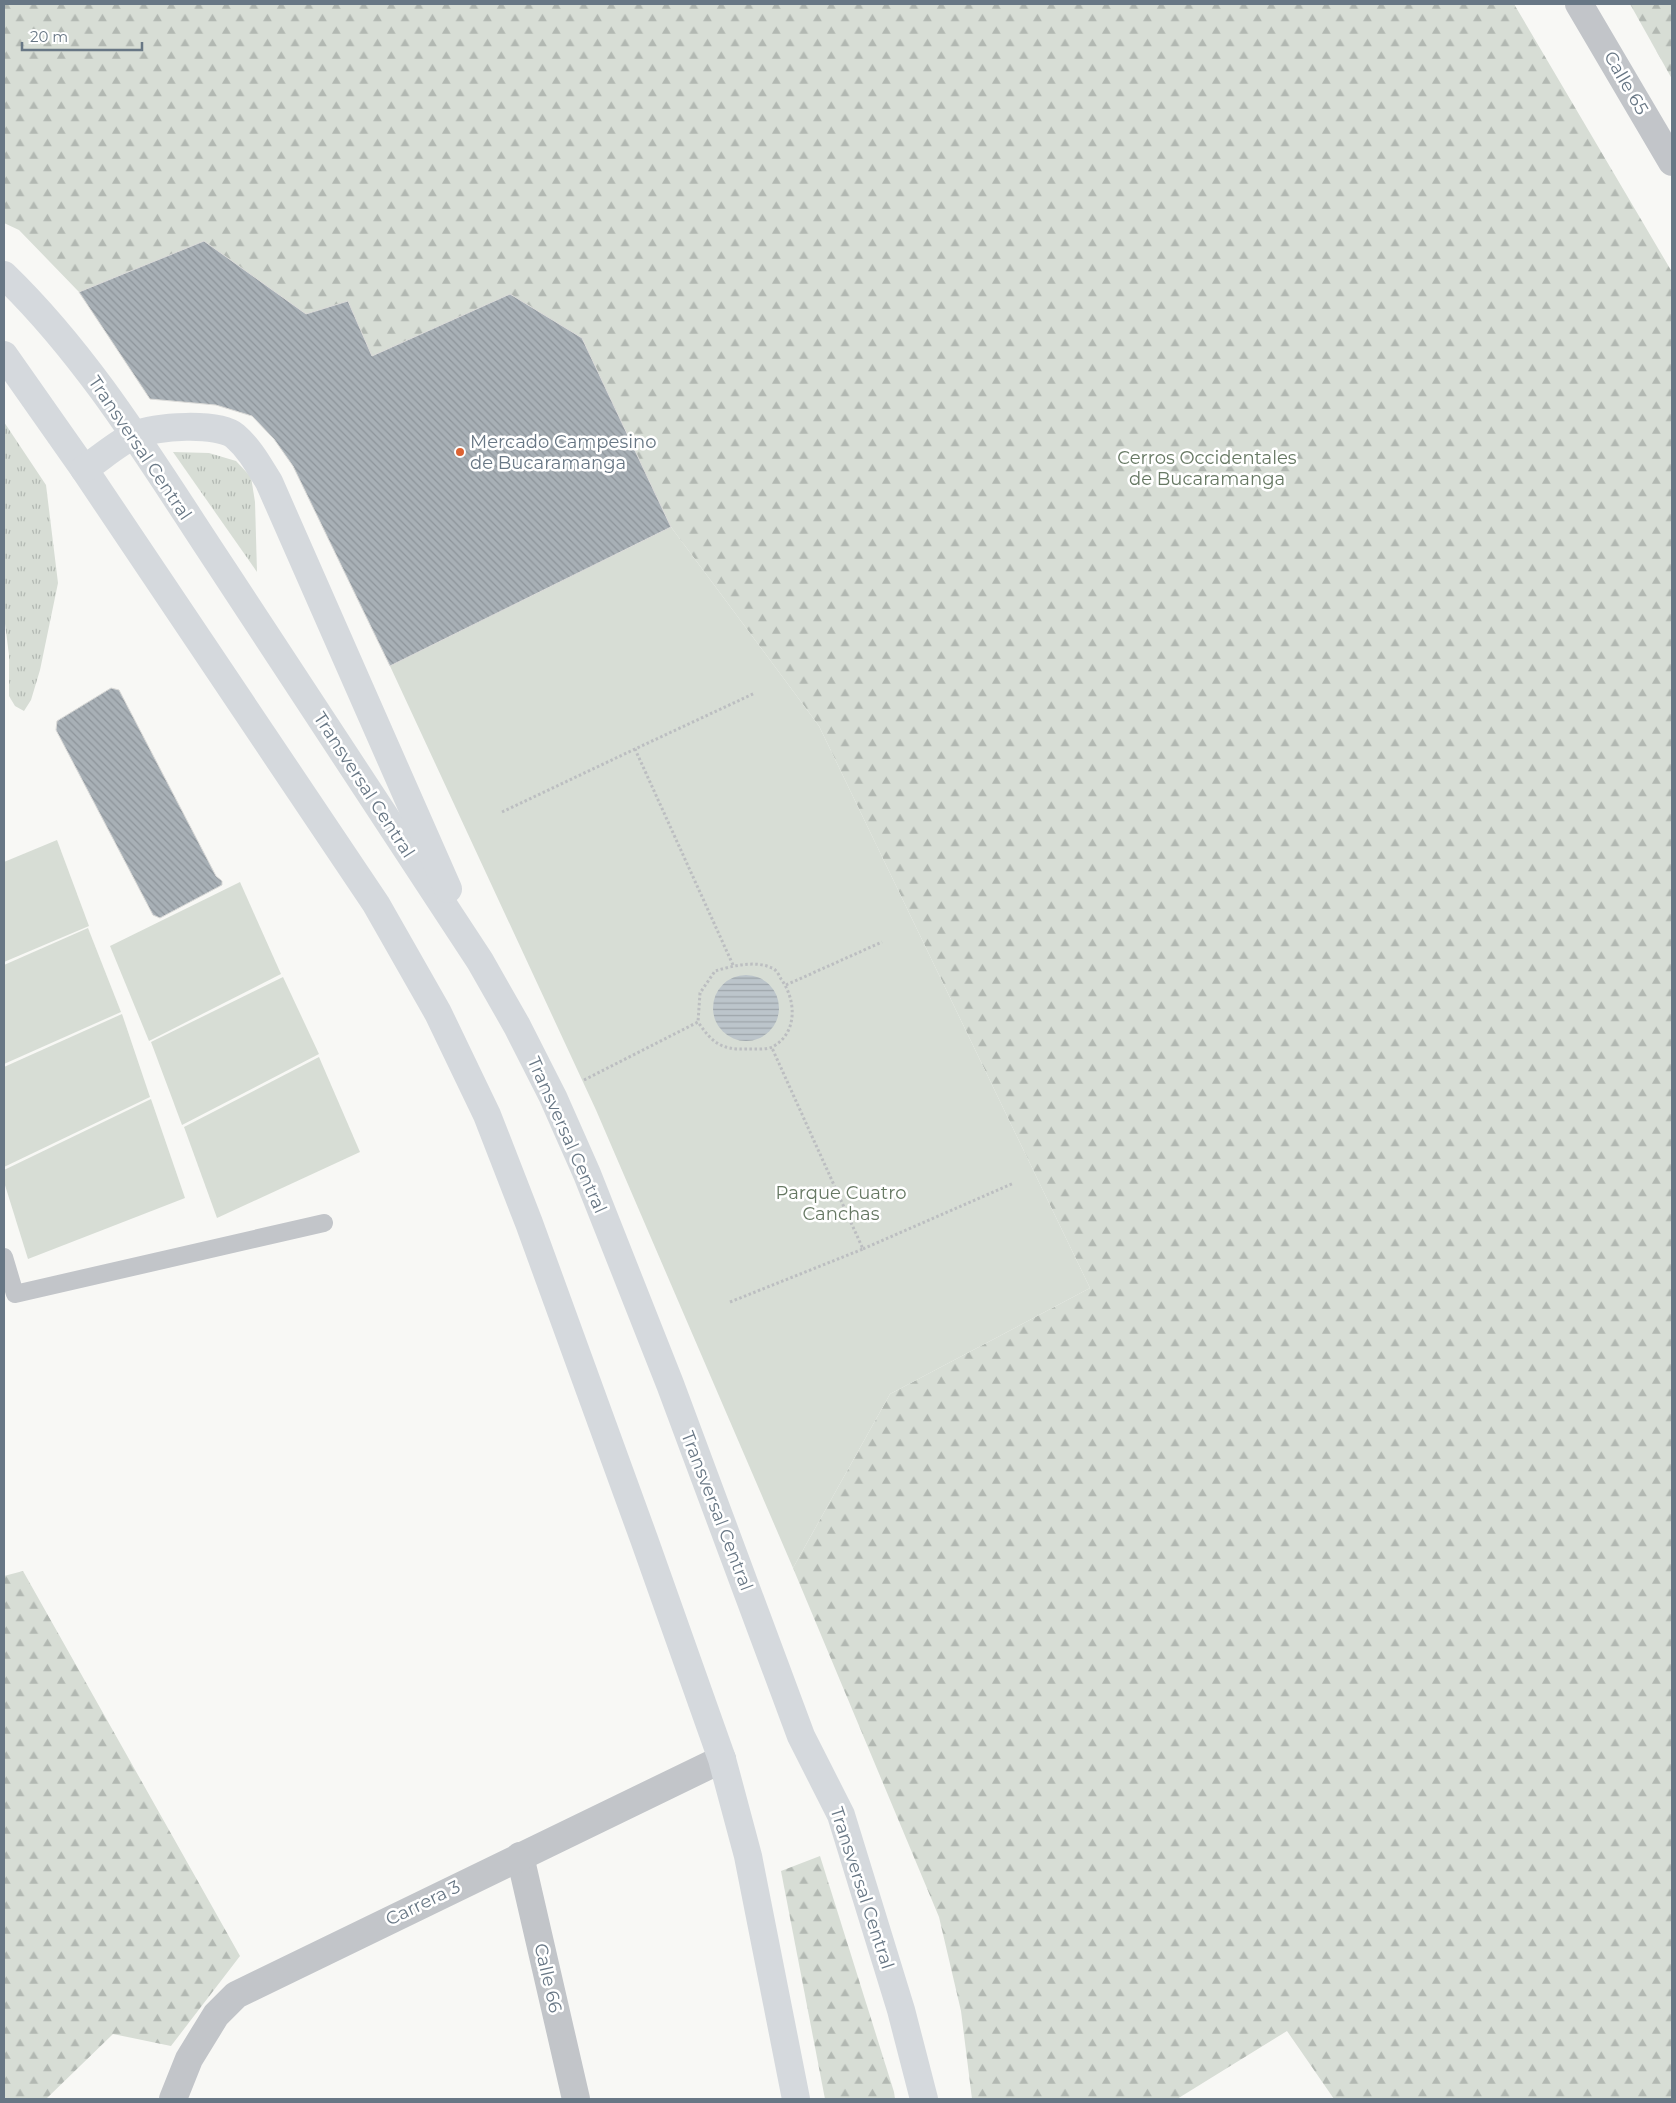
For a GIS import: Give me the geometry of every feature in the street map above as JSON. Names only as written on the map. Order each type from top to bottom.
[{"type":"main road","name":"Transversal Central","points":[[4,276],[31,301],[61,336],[134,435],[480,961],[517,1026],[553,1097],[587,1174],[666,1375],[801,1736],[841,1814],[901,2010],[924,2099]]},
{"type":"main road","points":[[4,354],[84,469],[376,904],[438,1013],[487,1115],[529,1222],[722,1759],[748,1856],[796,2099]]},
{"type":"main road","points":[[84,469],[134,435],[163,428],[202,427],[234,435],[252,454],[269,482],[480,961]]},
{"type":"street","name":"Calle 65","points":[[1579,4],[1672,162]]},
{"type":"street","name":"Carrera 3","points":[[173,2099],[189,2059],[216,2015],[236,1995],[722,1759]]},
{"type":"street","name":"Calle 66","points":[[520,1856],[576,2099]]},
{"type":"lane","points":[[4,1257],[15,1294],[324,1223]]},
{"type":"path","points":[[502,812],[755,693]]},
{"type":"path","points":[[635,749],[733,965]]},
{"type":"path","points":[[786,985],[882,942]]},
{"type":"path","points":[[760,964],[774,968],[786,985],[791,1000],[793,1019],[784,1038],[772,1048],[734,1050],[711,1041],[698,1022],[700,993],[715,970],[733,965],[760,964]]},
{"type":"path","points":[[553,1097],[698,1022]]},
{"type":"path","points":[[772,1048],[863,1249]]},
{"type":"path","points":[[730,1302],[863,1249],[1014,1183]]},
{"type":"green space","name":"Cerros Occidentales de Bucaramanga","points":[[4,4],[1514,4],[1672,272],[1672,2099],[1334,2099],[1287,2031],[1177,2099],[972,2099],[961,2011],[939,1917],[793,1568],[890,1394],[1090,1288],[819,726],[671,527],[582,338],[510,294],[372,356],[348,301],[306,314],[204,241],[79,292],[19,230],[4,223]]},
{"type":"green space","points":[[1630,4],[1672,4],[1672,79]]},
{"type":"green space","points":[[4,422],[46,485],[58,583],[40,670],[31,700],[24,711],[15,706],[9,696],[9,655],[4,616]]},
{"type":"green space","points":[[173,452],[209,453],[236,461],[251,477],[255,502],[257,572]]},
{"type":"green space","name":"Parque Cuatro Canchas","points":[[671,527],[819,726],[1090,1288],[890,1394],[793,1568],[596,1110],[390,666]]},
{"type":"green space","points":[[57,840],[89,926],[4,962],[4,862]]},
{"type":"green space","points":[[240,882],[281,974],[149,1041],[110,946]]},
{"type":"green space","points":[[88,928],[121,1012],[4,1064],[4,965]]},
{"type":"green space","points":[[283,977],[319,1054],[182,1125],[151,1042]]},
{"type":"green space","points":[[122,1014],[150,1097],[4,1167],[4,1067]]},
{"type":"green space","points":[[319,1057],[360,1152],[217,1218],[184,1127]]},
{"type":"green space","points":[[151,1099],[185,1198],[28,1259],[4,1182],[4,1170]]},
{"type":"green space","points":[[23,1571],[240,1956],[171,2046],[113,2034],[46,2099],[4,2099],[4,1576]]},
{"type":"green space","points":[[820,1856],[895,2099],[825,2099],[781,1871]]},
{"type":"shaded area","points":[[740,975],[752,975],[764,980],[774,990],[779,1002],[777,1021],[764,1036],[752,1041],[740,1041],[728,1036],[718,1026],[713,1014],[713,1002],[718,990],[728,980]]},
{"type":"building","name":"Mercado Campesino de Bucaramanga","points":[[204,241],[306,314],[348,301],[372,356],[510,294],[582,338],[671,527],[390,666],[293,466],[274,439],[252,416],[216,405],[150,399],[79,292]]},
{"type":"building","points":[[111,688],[119,690],[216,876],[222,881],[222,885],[160,918],[153,915],[56,730],[57,721]]},
{"type":"place","name":"Mercado Campesino de Bucaramanga","points":[[460,452]]}]
